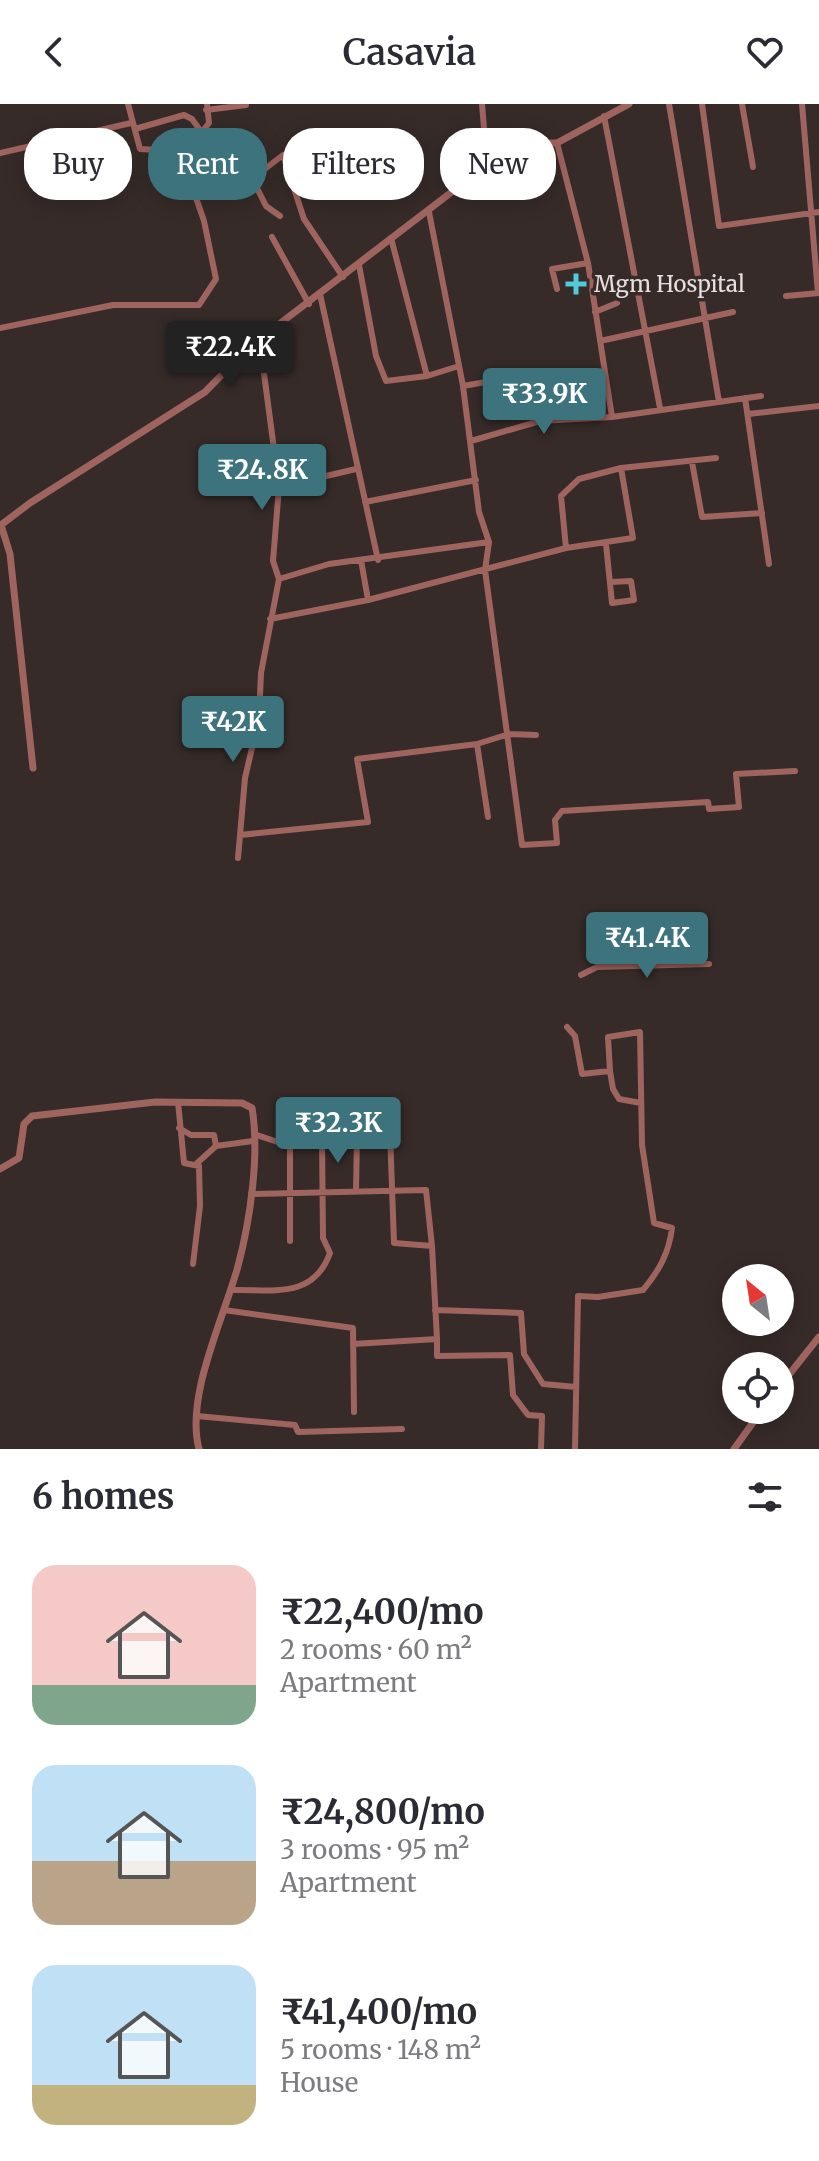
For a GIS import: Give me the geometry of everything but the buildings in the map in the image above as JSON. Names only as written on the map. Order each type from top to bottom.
[{"type":"street","points":[[128,104],[140,149],[148,149]]},
{"type":"street","points":[[482,104],[484,128]]},
{"type":"street","points":[[612,417],[588,263],[557,143],[629,104]]},
{"type":"street","points":[[669,104],[719,402]]},
{"type":"street","points":[[702,104],[719,226],[819,212]]},
{"type":"street","points":[[742,104],[753,167]]},
{"type":"street","points":[[786,296],[818,293],[802,104]]},
{"type":"street","points":[[206,128],[209,123],[207,107],[246,105]]},
{"type":"street","points":[[0,153],[184,115],[198,128]]},
{"type":"street","points":[[604,116],[660,408]]},
{"type":"street","points":[[280,216],[266,206],[255,184],[261,172],[283,155],[304,219],[343,277]]},
{"type":"street","points":[[0,328],[113,305],[199,305],[216,279],[197,200]]},
{"type":"street","points":[[33,768],[10,554],[1,525],[30,503],[205,392],[248,348],[443,200]]},
{"type":"street","points":[[429,212],[463,386],[479,512],[489,542],[485,570],[522,845],[557,843],[555,820],[562,811],[708,802],[709,809],[739,807],[736,774],[795,771]]},
{"type":"street","points":[[272,237],[309,304]]},
{"type":"street","points":[[391,238],[427,376]]},
{"type":"street","points":[[557,289],[552,269],[588,263]]},
{"type":"street","points":[[359,265],[376,356],[386,381],[427,376],[459,366]]},
{"type":"street","points":[[320,294],[378,560]]},
{"type":"street","points":[[595,312],[617,303]]},
{"type":"street","points":[[600,341],[733,312]]},
{"type":"street","points":[[238,858],[245,778],[259,718],[261,673],[279,579],[273,561],[279,487],[263,366],[248,348]]},
{"type":"street","points":[[463,386],[531,374]]},
{"type":"street","points":[[471,441],[501,429],[528,426],[540,421],[612,417],[761,396]]},
{"type":"street","points":[[745,398],[769,564]]},
{"type":"street","points":[[748,414],[819,406]]},
{"type":"street","points":[[566,548],[561,496],[579,479],[621,468],[716,458]]},
{"type":"street","points":[[692,462],[702,517],[707,520],[762,513]]},
{"type":"street","points":[[270,619],[368,600],[566,548],[633,538],[621,468]]},
{"type":"street","points":[[279,487],[356,469]]},
{"type":"street","points":[[365,502],[476,480]]},
{"type":"street","points":[[279,579],[329,564],[378,560],[489,542]]},
{"type":"street","points":[[606,544],[612,603],[634,600],[631,581],[611,582]]},
{"type":"street","points":[[361,560],[368,600]]},
{"type":"street","points":[[240,835],[368,822],[357,759],[477,744],[509,734],[536,735]]},
{"type":"street","points":[[477,744],[488,817]]},
{"type":"street","points":[[694,937],[698,964]]},
{"type":"street","points":[[581,975],[597,967],[709,964]]},
{"type":"street","points":[[567,1027],[575,1036],[582,1074],[610,1071]]},
{"type":"street","points":[[575,1449],[578,1296],[582,1293],[598,1297],[643,1290],[659,1270],[670,1243],[672,1228],[654,1223],[642,1145],[640,1032],[608,1037],[613,1089],[619,1099],[641,1103]]},
{"type":"street","points":[[178,1102],[184,1163],[199,1166],[200,1206],[193,1264]]},
{"type":"street","points":[[0,1169],[19,1158],[24,1124],[32,1116],[178,1102],[249,1105],[253,1138],[251,1194],[243,1245],[197,1416],[199,1449]]},
{"type":"street","points":[[179,1128],[191,1135],[214,1135],[216,1146]]},
{"type":"street","points":[[390,1132],[394,1243],[432,1246]]},
{"type":"street","points":[[356,1191],[357,1136]]},
{"type":"street","points":[[195,1165],[216,1146],[253,1138],[290,1146],[290,1241]]},
{"type":"street","points":[[231,1290],[300,1289],[324,1270],[330,1253],[323,1238],[322,1139]]},
{"type":"street","points":[[251,1194],[426,1190],[437,1356],[510,1355],[513,1395],[528,1415],[542,1416],[541,1449]]},
{"type":"street","points":[[224,1310],[353,1328],[354,1412]]},
{"type":"street","points":[[435,1310],[521,1313],[524,1354],[543,1384],[576,1387]]},
{"type":"street","points":[[794,1368],[819,1337]]},
{"type":"street","points":[[353,1344],[437,1339]]},
{"type":"street","points":[[197,1416],[295,1425],[298,1432],[402,1429]]},
{"type":"street","points":[[734,1449],[752,1424]]},
{"type":"place","name":"Mgm Hospital","points":[[576,284]]}]
